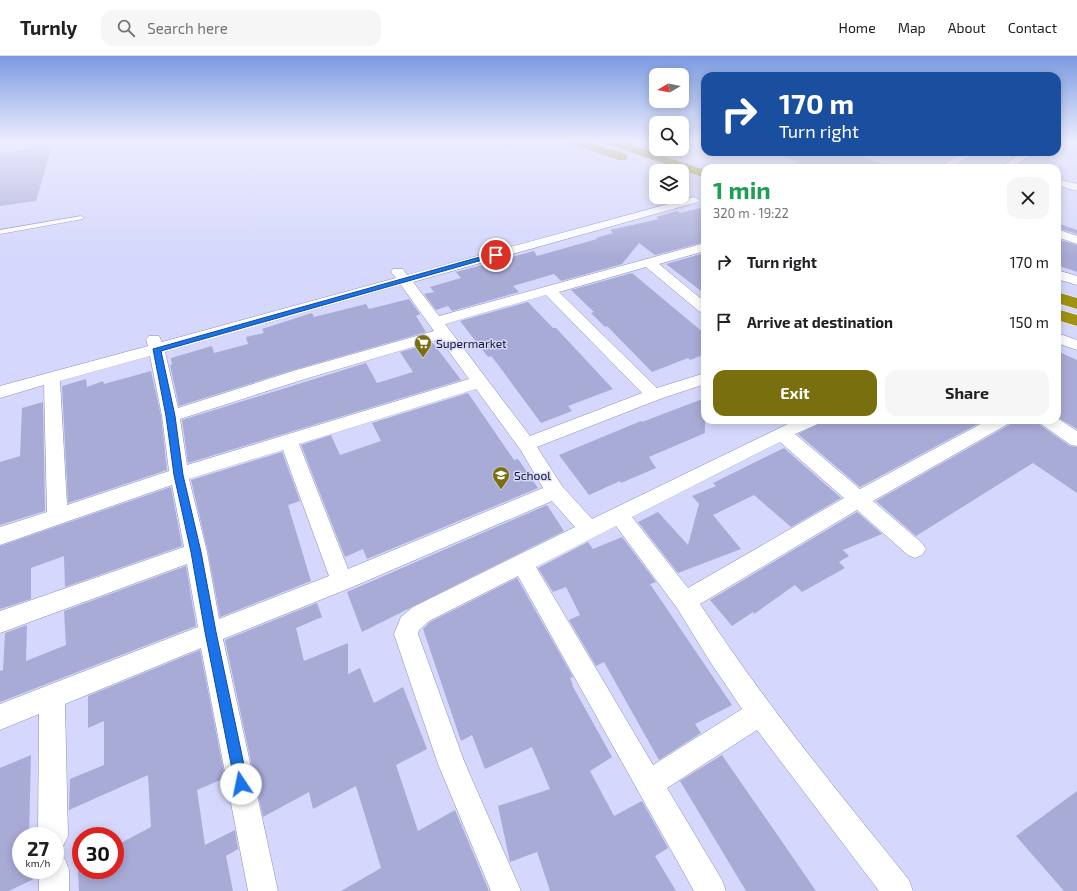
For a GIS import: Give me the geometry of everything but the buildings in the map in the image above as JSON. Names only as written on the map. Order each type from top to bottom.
[{"type":"highway","points":[[689,181],[701,185]]},
{"type":"highway","points":[[1061,298],[1077,304]]},
{"type":"highway","points":[[1061,315],[1077,321]]},
{"type":"street","points":[[1061,183],[1073,187]]},
{"type":"street","points":[[1061,192],[1073,187]]},
{"type":"street","points":[[402,276],[694,200]]},
{"type":"street","points":[[0,382],[156,344],[402,276],[653,204]]},
{"type":"street","points":[[1061,234],[1077,240]]},
{"type":"street","points":[[170,416],[307,373],[549,290],[701,248]]},
{"type":"street","points":[[648,262],[701,306]]},
{"type":"street","points":[[1061,275],[1077,281]]},
{"type":"street","points":[[402,276],[526,444],[555,491],[589,529]]},
{"type":"street","points":[[549,290],[654,395]]},
{"type":"street","points":[[1061,339],[1077,345]]},
{"type":"street","points":[[0,392],[52,378],[156,344]]},
{"type":"street","points":[[156,344],[170,416],[179,475],[196,552],[210,632],[263,891]]},
{"type":"street","points":[[52,378],[57,517]]},
{"type":"street","points":[[526,444],[654,395],[701,379]]},
{"type":"street","points":[[0,536],[179,475],[479,382]]},
{"type":"street","points":[[506,891],[452,764],[406,634],[407,626],[412,620],[421,614],[589,529],[803,424]]},
{"type":"street","points":[[686,602],[859,499],[995,424]]},
{"type":"street","points":[[1053,424],[1077,440]]},
{"type":"street","points":[[782,433],[915,549]]},
{"type":"street","points":[[288,440],[342,581]]},
{"type":"street","points":[[0,717],[210,632],[342,581],[555,491]]},
{"type":"street","points":[[619,515],[686,602],[717,652],[760,713],[898,891]]},
{"type":"street","points":[[0,622],[196,552]]},
{"type":"street","points":[[522,563],[711,891]]},
{"type":"street","points":[[52,695],[54,827]]},
{"type":"street","points":[[648,784],[760,713]]},
{"type":"street","points":[[54,879],[54,891]]},
{"type":"lane","points":[[0,232],[81,218]]},
{"type":"place","name":"Supermarket","points":[[423,358]]},
{"type":"place","name":"School","points":[[501,490]]},
{"type":"route","points":[[241,784],[210,632],[196,552],[179,475],[170,416],[157,349],[496,255]]}]
